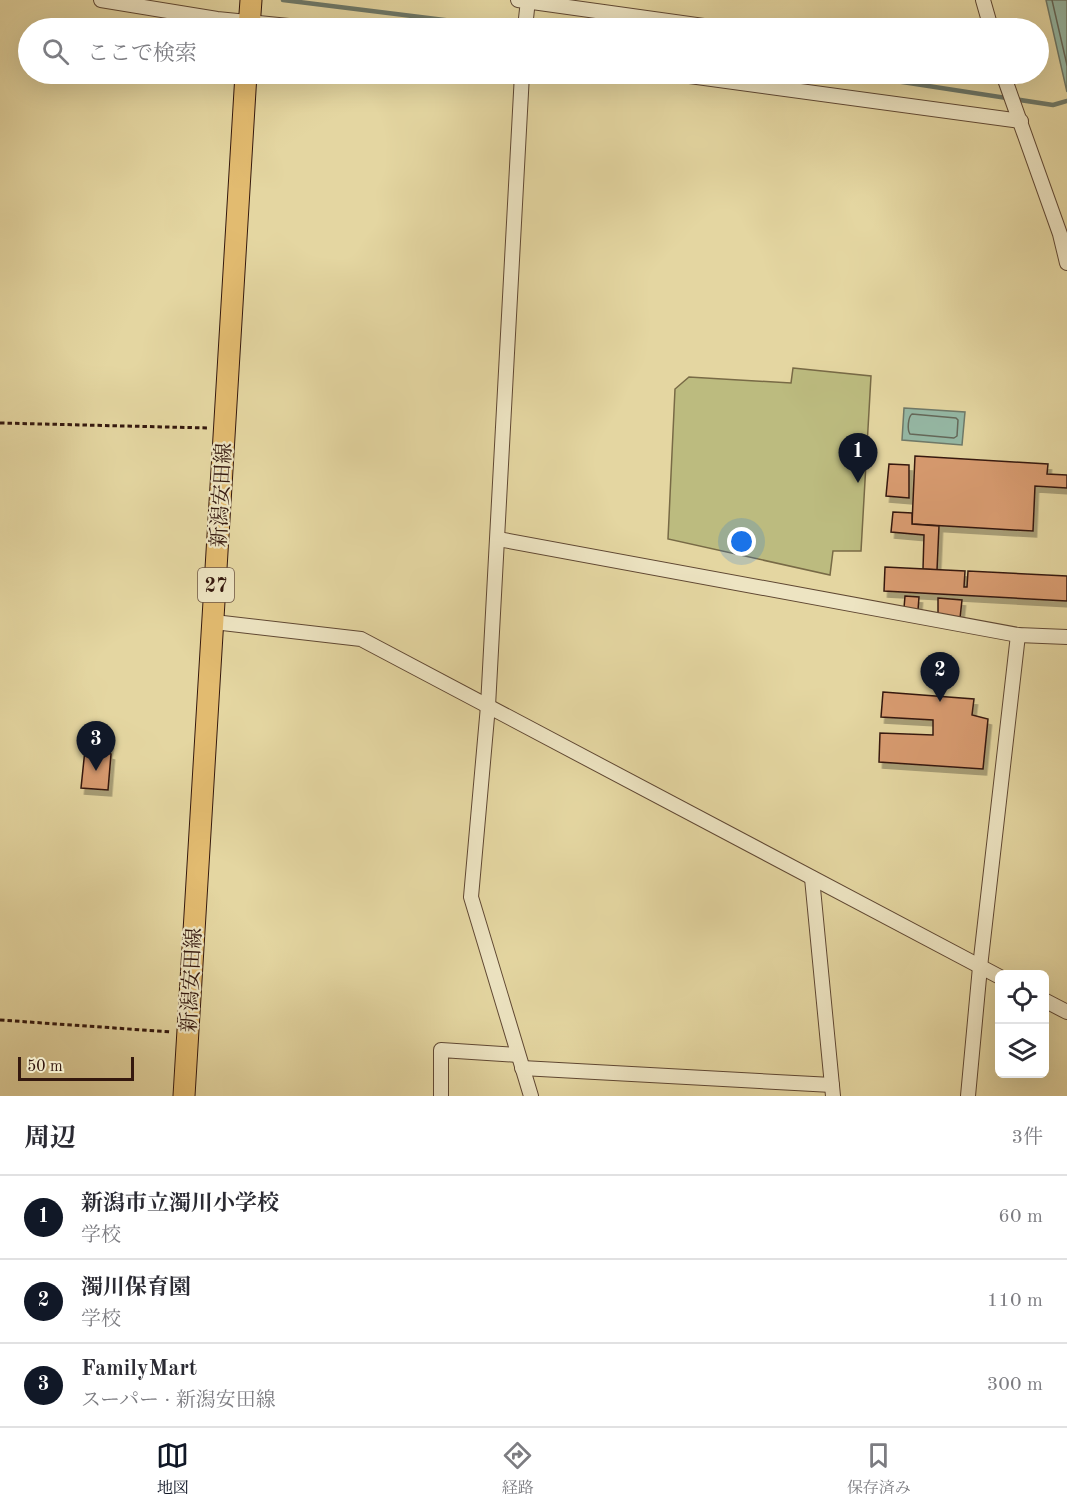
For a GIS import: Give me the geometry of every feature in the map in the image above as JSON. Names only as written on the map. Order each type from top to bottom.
[{"type":"main road","points":[[250,18],[251,0]]},
{"type":"main road","name":"新潟安田線","points":[[184,1096],[245,84]]},
{"type":"street","points":[[101,0],[211,18]]},
{"type":"street","points":[[983,0],[988,18]]},
{"type":"street","points":[[525,9],[616,18]]},
{"type":"street","points":[[521,84],[488,706],[471,897],[531,1096]]},
{"type":"street","points":[[749,84],[1021,121]]},
{"type":"street","points":[[1007,84],[1060,234],[1067,263]]},
{"type":"street","points":[[498,539],[1018,635],[1067,638]]},
{"type":"street","points":[[214,622],[362,639],[995,975]]},
{"type":"street","points":[[968,1096],[980,967],[1018,635]]},
{"type":"street","points":[[441,1096],[441,1050],[520,1062],[833,1091],[812,878]]},
{"type":"street","points":[[1049,1003],[1067,1012]]},
{"type":"path","points":[[0,423],[225,429]]},
{"type":"path","points":[[0,1020],[189,1033]]},
{"type":"shaded area","points":[[793,368],[871,376],[861,551],[833,551],[830,575],[668,539],[675,389],[689,377],[791,383]]},
{"type":"water","points":[[1046,0],[1067,0],[1067,92]]},
{"type":"water","points":[[904,408],[965,412],[962,445],[902,440]]},
{"type":"building","points":[[915,456],[1048,464],[1047,474],[1067,475],[1067,488],[1035,486],[1033,531],[912,524]]},
{"type":"building","points":[[889,464],[909,465],[909,498],[886,496]]},
{"type":"building","points":[[893,512],[912,513],[912,524],[939,526],[937,570],[923,569],[924,535],[891,532]]},
{"type":"building","points":[[885,567],[965,571],[964,587],[967,587],[968,571],[1067,576],[1067,601],[884,591]]},
{"type":"building","points":[[905,596],[919,597],[918,610],[904,608]]},
{"type":"building","points":[[938,598],[962,600],[960,618],[938,615]]},
{"type":"building","points":[[883,692],[974,699],[972,715],[988,719],[983,769],[879,762],[880,733],[933,735],[933,720],[881,717]]},
{"type":"building","points":[[86,740],[110,743],[108,790],[81,788]]},
{"type":"waterway","points":[[283,0],[428,18]]},
{"type":"waterway","points":[[915,84],[1053,105],[1067,101]]},
{"type":"place","name":"新潟市立濁川小学校","points":[[858,483]]},
{"type":"place","name":"濁川保育園","points":[[940,702]]},
{"type":"place","name":"FamilyMart","points":[[96,771]]}]
